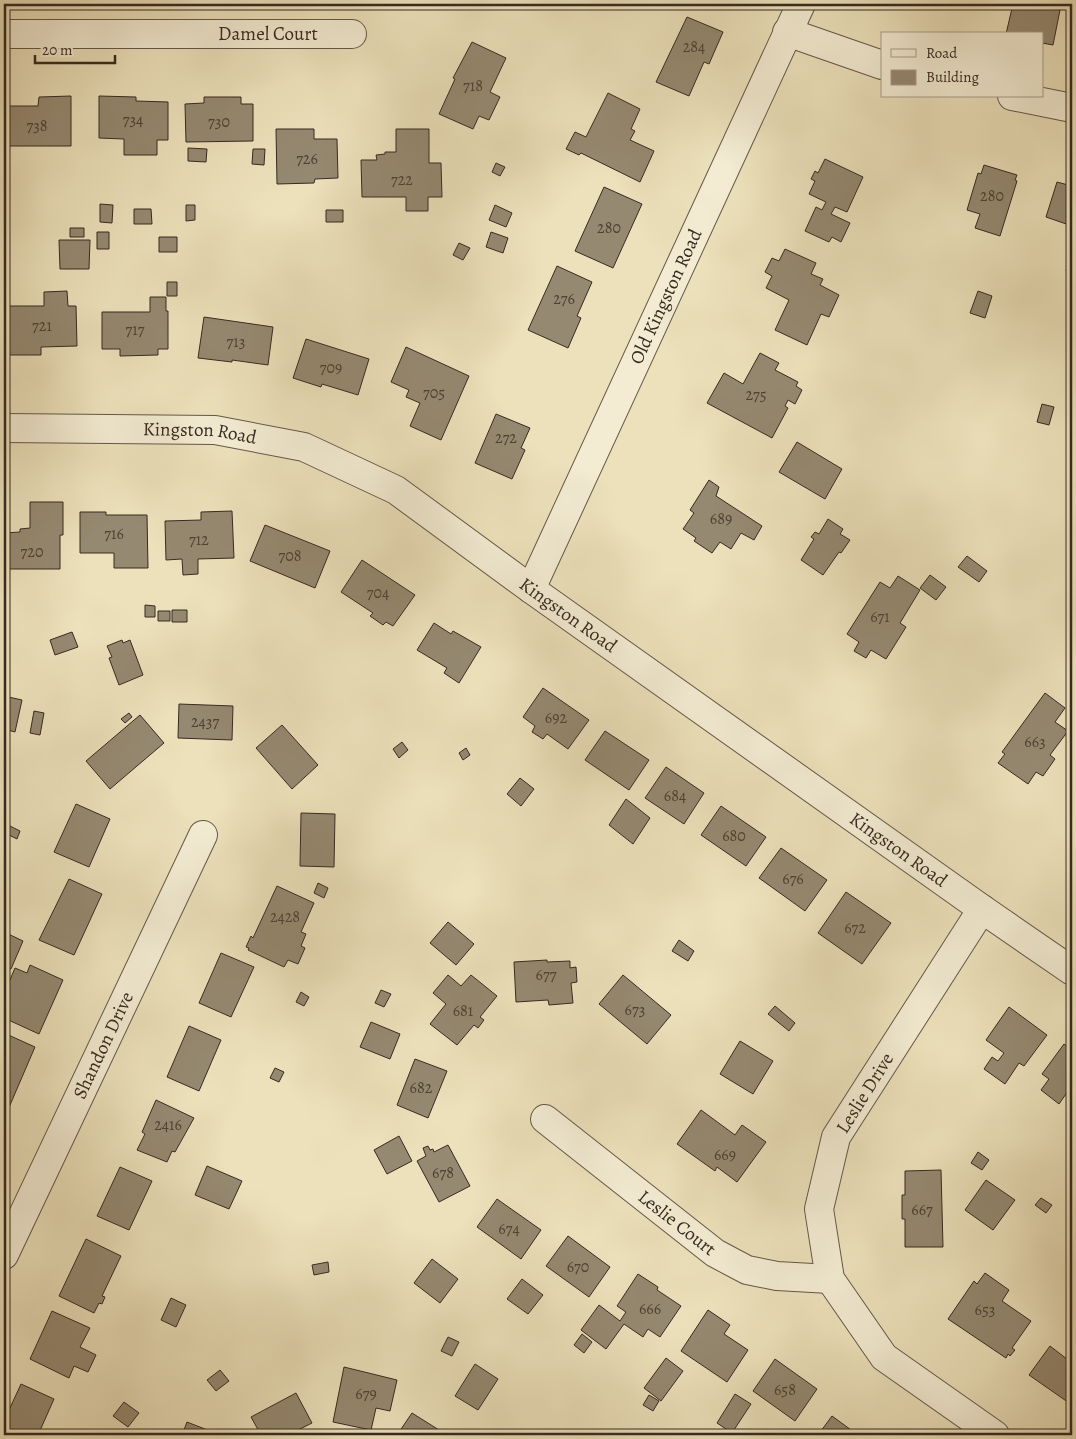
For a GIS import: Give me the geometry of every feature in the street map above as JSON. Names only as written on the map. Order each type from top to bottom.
[{"type":"street","name":"Old Kingston Road","points":[[531,589],[801,4]]},
{"type":"street","points":[[787,32],[881,65]]},
{"type":"street","name":"Damel Court","points":[[4,34],[352,34]]},
{"type":"street","points":[[1022,98],[1072,108]]},
{"type":"street","name":"Kingston Road","points":[[4,428],[216,430],[304,447],[396,490],[531,589],[1072,971]]},
{"type":"street","name":"Shandon Drive","points":[[4,1255],[203,835]]},
{"type":"street","name":"Leslie Drive","points":[[982,909],[836,1138],[819,1209],[830,1279],[884,1358],[996,1435]]},
{"type":"street","name":"Leslie Court","points":[[545,1119],[715,1253],[747,1270],[778,1276],[830,1279]]},
{"type":"building","points":[[1013,4],[1033,4],[1060,10],[1053,45],[1044,43],[1044,32],[1006,32]]},
{"type":"building","points":[[687,17],[723,32],[709,64],[704,62],[689,96],[656,82]]},
{"type":"building","points":[[472,42],[506,58],[490,92],[500,97],[489,120],[479,116],[473,129],[439,114],[455,79],[453,78]]},
{"type":"building","points":[[608,93],[640,109],[631,129],[635,131],[630,140],[654,151],[640,182],[581,153],[579,155],[566,149],[575,132],[586,137]]},
{"type":"building","points":[[71,96],[71,146],[4,146],[4,106],[38,106],[39,97]]},
{"type":"building","points":[[99,96],[136,97],[136,101],[168,102],[168,140],[157,140],[157,155],[124,155],[124,139],[99,138]]},
{"type":"building","points":[[204,97],[241,97],[241,104],[253,104],[253,141],[186,142],[185,104],[204,103]]},
{"type":"building","points":[[276,129],[314,129],[314,139],[337,139],[338,178],[315,179],[314,183],[277,184]]},
{"type":"building","points":[[396,129],[429,129],[429,163],[441,163],[442,197],[428,197],[428,211],[406,211],[406,197],[362,197],[361,160],[377,160],[376,155],[385,154],[385,152],[396,152]]},
{"type":"building","points":[[188,148],[207,149],[206,162],[188,161]]},
{"type":"building","points":[[253,149],[265,149],[264,165],[252,164]]},
{"type":"building","points":[[825,159],[863,177],[847,212],[835,207],[831,214],[850,223],[841,242],[832,237],[829,242],[805,231],[816,207],[822,210],[826,202],[809,194],[815,181],[811,179],[815,171],[818,173]]},
{"type":"building","points":[[496,163],[505,167],[500,176],[492,172]]},
{"type":"building","points":[[984,165],[1017,175],[1015,180],[1017,181],[1000,236],[975,228],[980,214],[967,210],[978,173],[981,174]]},
{"type":"building","points":[[1069,181],[1072,182],[1072,226],[1046,217],[1057,182],[1068,185]]},
{"type":"building","points":[[604,187],[642,204],[613,268],[575,251]]},
{"type":"building","points":[[100,204],[113,205],[112,223],[100,222]]},
{"type":"building","points":[[186,205],[195,205],[195,220],[186,221]]},
{"type":"building","points":[[495,205],[512,213],[506,227],[489,220]]},
{"type":"building","points":[[134,209],[151,209],[152,224],[134,224]]},
{"type":"building","points":[[326,210],[343,210],[343,222],[326,222]]},
{"type":"building","points":[[70,228],[84,228],[84,237],[70,237]]},
{"type":"building","points":[[97,232],[109,232],[109,249],[97,249]]},
{"type":"building","points":[[491,232],[508,238],[503,253],[486,247]]},
{"type":"building","points":[[159,237],[177,237],[177,252],[159,252]]},
{"type":"building","points":[[59,240],[90,240],[89,269],[60,269]]},
{"type":"building","points":[[459,243],[470,248],[463,260],[453,255]]},
{"type":"building","points":[[785,249],[816,263],[811,274],[823,279],[820,285],[839,295],[829,317],[821,314],[807,345],[775,330],[789,300],[766,288],[772,276],[765,272],[772,258],[779,261]]},
{"type":"building","points":[[1072,250],[1072,273],[1066,271]]},
{"type":"building","points":[[557,266],[592,282],[577,316],[581,318],[568,348],[528,330]]},
{"type":"building","points":[[167,282],[177,282],[177,296],[167,296]]},
{"type":"building","points":[[67,291],[68,306],[76,306],[77,346],[41,347],[41,355],[9,355],[8,306],[44,306],[44,292]]},
{"type":"building","points":[[978,291],[992,296],[985,318],[970,313]]},
{"type":"building","points":[[150,297],[166,297],[168,349],[158,349],[158,355],[120,356],[120,349],[102,349],[102,312],[150,312]]},
{"type":"building","points":[[204,317],[273,327],[268,365],[198,358]]},
{"type":"building","points":[[306,339],[369,359],[358,395],[322,384],[321,387],[293,378]]},
{"type":"building","points":[[406,347],[469,376],[441,440],[410,426],[420,403],[406,397],[409,390],[391,382]]},
{"type":"building","points":[[760,353],[779,363],[775,370],[798,382],[796,386],[802,390],[795,404],[788,400],[785,406],[788,408],[772,438],[707,403],[724,373],[743,384]]},
{"type":"building","points":[[1042,404],[1054,407],[1049,425],[1037,422]]},
{"type":"building","points":[[496,414],[530,428],[521,448],[525,450],[512,479],[475,463]]},
{"type":"building","points":[[797,442],[842,469],[825,499],[779,472]]},
{"type":"building","points":[[709,480],[719,487],[716,496],[762,526],[754,540],[741,533],[731,549],[720,542],[712,553],[694,541],[696,538],[683,529],[694,513],[690,510]]},
{"type":"building","points":[[30,502],[63,502],[63,535],[60,535],[60,569],[4,569],[4,533],[20,532],[20,529],[30,528]]},
{"type":"building","points":[[232,511],[234,558],[198,559],[198,574],[183,575],[182,559],[166,560],[165,521],[201,520],[201,512]]},
{"type":"building","points":[[80,512],[106,512],[106,515],[147,515],[148,568],[114,568],[114,553],[80,553]]},
{"type":"building","points":[[828,519],[843,529],[840,534],[850,540],[823,575],[801,560],[814,539],[811,537],[815,532],[819,534]]},
{"type":"building","points":[[265,525],[330,551],[315,588],[250,561]]},
{"type":"building","points":[[967,556],[987,571],[979,582],[958,567]]},
{"type":"building","points":[[362,560],[415,595],[393,626],[386,622],[383,625],[370,616],[373,613],[341,592]]},
{"type":"building","points":[[930,575],[946,587],[936,600],[920,588]]},
{"type":"building","points":[[898,576],[920,590],[900,623],[906,627],[886,659],[871,650],[866,658],[854,651],[859,642],[847,634],[880,582],[890,588]]},
{"type":"building","points":[[145,605],[155,606],[155,617],[145,617]]},
{"type":"building","points":[[172,610],[187,610],[187,622],[172,622]]},
{"type":"building","points":[[158,611],[170,611],[170,621],[158,621]]},
{"type":"building","points":[[434,623],[451,634],[453,631],[481,647],[459,683],[444,673],[447,668],[417,650]]},
{"type":"building","points":[[72,632],[78,647],[55,655],[50,640]]},
{"type":"building","points":[[122,640],[123,643],[130,640],[143,675],[119,685],[109,658],[112,657],[107,646]]},
{"type":"building","points":[[543,688],[589,720],[568,749],[547,734],[543,739],[532,732],[535,726],[523,717]]},
{"type":"building","points":[[1045,693],[1065,708],[1055,722],[1068,731],[1050,755],[1055,759],[1043,776],[1036,772],[1028,784],[998,763],[1005,754],[1002,752]]},
{"type":"building","points":[[4,696],[22,700],[15,732],[4,729]]},
{"type":"building","points":[[179,704],[233,706],[232,740],[178,738]]},
{"type":"building","points":[[34,711],[44,713],[40,735],[30,733]]},
{"type":"building","points":[[129,713],[132,717],[125,723],[121,719]]},
{"type":"building","points":[[140,715],[164,743],[110,789],[86,761]]},
{"type":"building","points":[[282,725],[318,765],[292,789],[256,748]]},
{"type":"building","points":[[605,731],[649,760],[629,790],[585,760]]},
{"type":"building","points":[[402,742],[408,750],[399,758],[393,749]]},
{"type":"building","points":[[466,748],[470,755],[463,760],[459,753]]},
{"type":"building","points":[[1072,761],[1072,771],[1067,767]]},
{"type":"building","points":[[666,767],[704,793],[684,824],[645,798]]},
{"type":"building","points":[[520,778],[534,789],[521,806],[507,794]]},
{"type":"building","points":[[626,799],[650,818],[633,844],[609,825]]},
{"type":"building","points":[[76,804],[110,819],[89,867],[54,852]]},
{"type":"building","points":[[721,806],[766,837],[746,866],[701,835]]},
{"type":"building","points":[[301,813],[335,814],[334,867],[300,866]]},
{"type":"building","points":[[10,826],[20,831],[17,839],[7,834]]},
{"type":"building","points":[[781,848],[827,880],[805,911],[759,878]]},
{"type":"building","points":[[69,879],[102,894],[74,955],[39,940]]},
{"type":"building","points":[[318,883],[328,888],[324,898],[314,893]]},
{"type":"building","points":[[277,886],[314,903],[301,932],[306,934],[301,946],[305,948],[298,964],[288,960],[284,967],[248,950],[249,948],[246,947],[251,936],[253,938]]},
{"type":"building","points":[[846,892],[891,923],[862,964],[818,933]]},
{"type":"building","points":[[448,922],[474,944],[456,965],[430,943]]},
{"type":"building","points":[[4,932],[23,941],[11,969],[4,966]]},
{"type":"building","points":[[679,940],[694,951],[688,961],[672,951]]},
{"type":"building","points":[[221,953],[254,967],[231,1017],[199,1003]]},
{"type":"building","points":[[547,960],[547,962],[570,961],[570,968],[576,967],[577,982],[571,983],[573,1003],[549,1005],[548,1000],[516,1002],[514,962]]},
{"type":"building","points":[[30,965],[63,980],[39,1034],[4,1018],[4,994],[15,968],[27,973]]},
{"type":"building","points":[[448,975],[461,986],[471,975],[497,996],[480,1017],[484,1020],[478,1028],[474,1025],[457,1045],[430,1024],[446,1004],[433,993]]},
{"type":"building","points":[[623,975],[671,1015],[647,1044],[599,1004]]},
{"type":"building","points":[[381,990],[391,994],[384,1007],[375,1003]]},
{"type":"building","points":[[301,992],[309,997],[304,1006],[296,1002]]},
{"type":"building","points":[[775,1006],[795,1023],[789,1031],[768,1014]]},
{"type":"building","points":[[1009,1007],[1047,1035],[1024,1066],[1019,1063],[1005,1084],[984,1069],[992,1057],[998,1061],[1004,1053],[986,1040]]},
{"type":"building","points":[[371,1022],[400,1034],[390,1059],[360,1047]]},
{"type":"building","points":[[189,1026],[221,1040],[199,1091],[167,1077]]},
{"type":"building","points":[[4,1033],[35,1047],[7,1112],[4,1111]]},
{"type":"building","points":[[740,1041],[773,1061],[753,1094],[720,1074]]},
{"type":"building","points":[[1064,1044],[1072,1050],[1072,1095],[1068,1091],[1059,1104],[1041,1090],[1049,1079],[1042,1074]]},
{"type":"building","points":[[415,1059],[447,1071],[428,1118],[397,1105]]},
{"type":"building","points":[[275,1068],[284,1072],[279,1082],[270,1078]]},
{"type":"building","points":[[156,1100],[194,1118],[175,1152],[172,1151],[167,1162],[137,1150],[145,1134],[142,1132]]},
{"type":"building","points":[[701,1110],[735,1135],[742,1125],[766,1142],[737,1182],[717,1167],[715,1171],[677,1144]]},
{"type":"building","points":[[399,1136],[412,1161],[387,1174],[374,1150]]},
{"type":"building","points":[[448,1145],[470,1186],[439,1202],[417,1161],[426,1156],[423,1148],[428,1146],[434,1152]]},
{"type":"building","points":[[978,1152],[989,1160],[982,1170],[971,1163]]},
{"type":"building","points":[[207,1166],[242,1181],[229,1209],[195,1195]]},
{"type":"building","points":[[120,1167],[152,1181],[129,1230],[97,1216]]},
{"type":"building","points":[[941,1170],[943,1247],[905,1247],[905,1219],[902,1219],[902,1195],[905,1195],[905,1171]]},
{"type":"building","points":[[986,1180],[1015,1200],[993,1230],[965,1210]]},
{"type":"building","points":[[1041,1198],[1052,1205],[1046,1213],[1035,1205]]},
{"type":"building","points":[[497,1199],[541,1230],[521,1259],[477,1227]]},
{"type":"building","points":[[568,1236],[610,1267],[589,1297],[546,1266]]},
{"type":"building","points":[[86,1239],[121,1256],[102,1296],[105,1297],[102,1304],[99,1303],[94,1313],[59,1296]]},
{"type":"building","points":[[1072,1256],[1072,1266],[1067,1263]]},
{"type":"building","points":[[432,1259],[458,1279],[440,1303],[414,1283]]},
{"type":"building","points":[[328,1262],[329,1272],[314,1275],[312,1265]]},
{"type":"building","points":[[985,1273],[1009,1290],[1002,1301],[1031,1321],[1012,1348],[1015,1350],[1010,1356],[1008,1354],[1006,1358],[948,1319],[974,1281],[977,1284]]},
{"type":"building","points":[[638,1274],[658,1287],[657,1290],[681,1306],[660,1337],[648,1329],[643,1337],[624,1324],[606,1349],[581,1330],[599,1305],[620,1321],[626,1312],[617,1306]]},
{"type":"building","points":[[522,1279],[543,1295],[528,1314],[507,1299]]},
{"type":"building","points":[[171,1298],[186,1305],[176,1327],[161,1320]]},
{"type":"building","points":[[708,1310],[730,1325],[724,1334],[748,1350],[727,1382],[681,1351]]},
{"type":"building","points":[[52,1311],[90,1328],[80,1347],[96,1355],[88,1372],[74,1366],[69,1378],[30,1359]]},
{"type":"building","points":[[582,1334],[592,1342],[584,1353],[574,1345]]},
{"type":"building","points":[[448,1337],[459,1342],[452,1356],[441,1351]]},
{"type":"building","points":[[1050,1346],[1072,1363],[1072,1405],[1029,1375]]},
{"type":"building","points":[[666,1358],[683,1371],[661,1401],[644,1388]]},
{"type":"building","points":[[775,1359],[817,1389],[795,1421],[753,1391]]},
{"type":"building","points":[[475,1364],[498,1379],[478,1410],[455,1396]]},
{"type":"building","points":[[344,1367],[397,1380],[390,1411],[376,1408],[371,1430],[333,1422]]},
{"type":"building","points":[[220,1370],[229,1381],[216,1391],[207,1380]]},
{"type":"building","points":[[21,1384],[54,1399],[38,1435],[4,1435],[4,1421]]},
{"type":"building","points":[[296,1393],[312,1423],[288,1435],[261,1435],[251,1417]]},
{"type":"building","points":[[735,1394],[751,1404],[732,1433],[717,1423]]},
{"type":"building","points":[[649,1395],[659,1401],[653,1411],[643,1405]]},
{"type":"building","points":[[124,1402],[139,1413],[128,1427],[113,1416]]},
{"type":"building","points":[[412,1413],[447,1435],[397,1435]]},
{"type":"building","points":[[832,1416],[858,1435],[818,1435]]},
{"type":"building","points":[[187,1422],[210,1431],[208,1435],[182,1435]]}]
